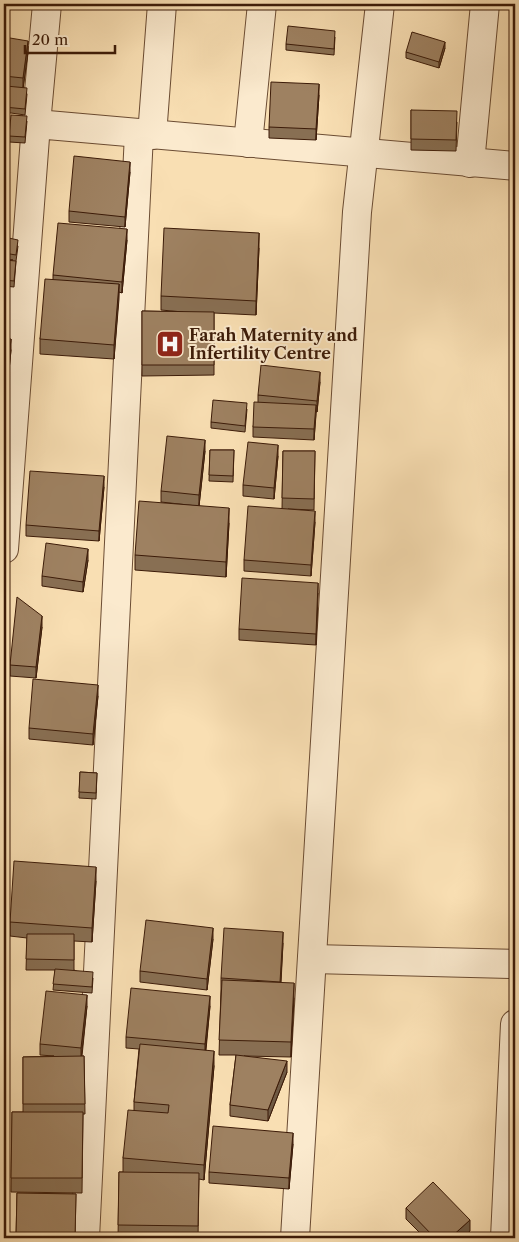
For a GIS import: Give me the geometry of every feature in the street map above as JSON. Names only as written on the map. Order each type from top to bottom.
[{"type":"street","points":[[4,549],[36,124],[47,4]]},
{"type":"street","points":[[86,1238],[146,134],[162,4]]},
{"type":"street","points":[[248,143],[262,4]]},
{"type":"street","points":[[295,1238],[357,212],[380,4]]},
{"type":"street","points":[[470,162],[485,4]]},
{"type":"street","points":[[36,124],[515,166]]},
{"type":"street","points":[[312,959],[515,964]]},
{"type":"street","points":[[504,1238],[515,1024]]},
{"type":"building","points":[[4,4],[8,4],[4,27]]},
{"type":"building","points":[[288,26],[335,31],[334,49],[286,44]]},
{"type":"building","points":[[412,32],[445,42],[439,62],[406,52]]},
{"type":"building","points":[[4,37],[28,41],[23,78],[4,76]]},
{"type":"building","points":[[271,82],[319,84],[316,129],[269,127]]},
{"type":"building","points":[[6,86],[27,88],[25,109],[4,107]]},
{"type":"building","points":[[411,110],[457,111],[456,140],[411,139]]},
{"type":"building","points":[[11,115],[27,116],[25,137],[9,136]]},
{"type":"building","points":[[74,156],[130,162],[125,217],[69,211]]},
{"type":"building","points":[[58,223],[127,229],[122,282],[53,275]]},
{"type":"building","points":[[164,228],[259,233],[256,301],[161,296]]},
{"type":"building","points":[[4,237],[18,240],[16,255],[4,253]]},
{"type":"building","points":[[4,260],[16,261],[14,281],[4,280]]},
{"type":"building","points":[[45,279],[119,284],[114,345],[40,339]]},
{"type":"building","points":[[142,311],[214,312],[214,365],[142,365]]},
{"type":"building","points":[[4,338],[11,339],[8,370],[4,370]]},
{"type":"building","points":[[261,365],[320,372],[317,401],[258,395]]},
{"type":"building","points":[[213,400],[247,403],[245,426],[211,422]]},
{"type":"building","points":[[254,402],[316,405],[314,429],[253,427]]},
{"type":"building","points":[[167,436],[205,440],[199,495],[161,491]]},
{"type":"building","points":[[248,442],[278,445],[274,488],[243,485]]},
{"type":"building","points":[[210,450],[234,450],[233,476],[209,475]]},
{"type":"building","points":[[283,451],[315,451],[314,499],[282,498]]},
{"type":"building","points":[[30,471],[104,476],[99,531],[26,525]]},
{"type":"building","points":[[139,501],[229,508],[226,562],[135,555]]},
{"type":"building","points":[[248,506],[315,511],[311,565],[244,560]]},
{"type":"building","points":[[46,543],[88,549],[83,582],[42,576]]},
{"type":"building","points":[[242,578],[318,583],[316,634],[239,629]]},
{"type":"building","points":[[17,597],[42,616],[36,667],[10,665]]},
{"type":"building","points":[[33,679],[98,685],[93,734],[29,728]]},
{"type":"building","points":[[80,772],[97,773],[96,793],[79,792]]},
{"type":"building","points":[[14,861],[96,867],[92,928],[10,922]]},
{"type":"building","points":[[146,920],[213,928],[207,979],[140,971]]},
{"type":"building","points":[[224,928],[283,932],[280,982],[221,978]]},
{"type":"building","points":[[27,934],[74,934],[74,960],[26,959]]},
{"type":"building","points":[[55,969],[93,972],[92,987],[53,984]]},
{"type":"building","points":[[222,980],[294,983],[291,1042],[219,1040]]},
{"type":"building","points":[[131,988],[210,996],[205,1044],[126,1037]]},
{"type":"building","points":[[46,991],[87,995],[81,1048],[40,1044]]},
{"type":"building","points":[[140,1044],[214,1051],[204,1165],[123,1158],[128,1110],[168,1113],[169,1105],[134,1102]]},
{"type":"building","points":[[236,1055],[287,1061],[268,1110],[230,1105]]},
{"type":"building","points":[[84,1056],[85,1104],[23,1104],[23,1057]]},
{"type":"building","points":[[12,1112],[83,1112],[82,1178],[11,1178]]},
{"type":"building","points":[[213,1126],[293,1133],[289,1178],[209,1172]]},
{"type":"building","points":[[119,1172],[199,1173],[198,1226],[118,1225]]},
{"type":"building","points":[[433,1182],[470,1220],[450,1238],[435,1238],[406,1208]]},
{"type":"building","points":[[17,1193],[76,1194],[75,1238],[16,1236]]},
{"type":"place","name":"Farah Maternity and Infertility Centre","points":[[170,344]]}]
